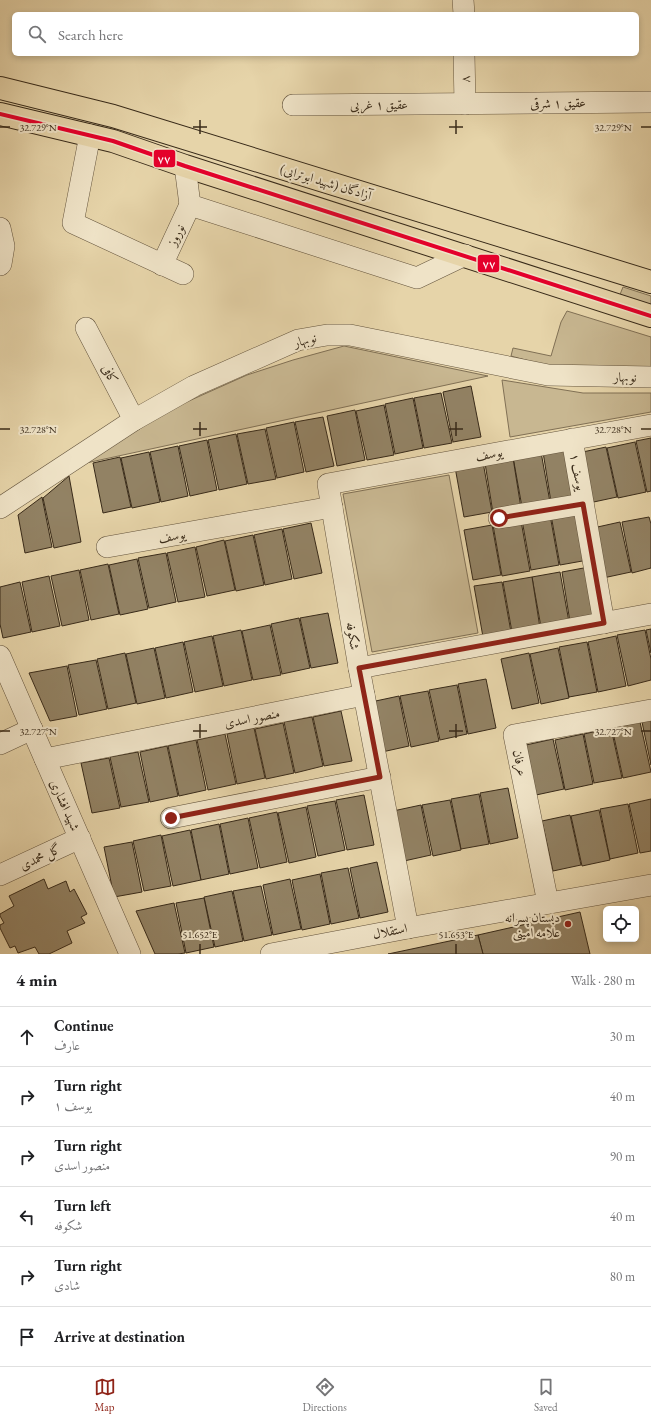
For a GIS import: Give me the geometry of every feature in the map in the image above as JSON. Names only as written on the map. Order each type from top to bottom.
[{"type":"main road","name":"آزادگان (شهید ابوترابی)","points":[[0,88],[113,116],[651,282]]},
{"type":"main road","name":"آزادگان (شهید ابوترابی)","points":[[0,114],[114,141],[185,166],[651,316]]},
{"type":"main road","points":[[595,297],[608,269]]},
{"type":"street","points":[[463,0],[464,12]]},
{"type":"street","name":"۸","points":[[464,56],[465,104]]},
{"type":"street","name":"عقیق ۱ شرقی","points":[[465,104],[651,102]]},
{"type":"street","name":"عقیق ۱ غربی","points":[[293,104],[465,104]]},
{"type":"street","points":[[90,135],[73,223],[183,274]]},
{"type":"street","points":[[185,166],[190,205],[417,278],[465,255]]},
{"type":"street","name":"نوروز","points":[[162,265],[190,205]]},
{"type":"street","points":[[0,228],[4,246],[0,265]]},
{"type":"street","name":"کافی","points":[[86,328],[134,420]]},
{"type":"street","name":"نوبهار","points":[[0,508],[134,420],[194,386],[298,340],[327,335],[350,335],[548,375],[651,377]]},
{"type":"street","name":"یوسف","points":[[328,484],[651,424]]},
{"type":"street","name":"یوسف ۱","points":[[572,439],[604,623]]},
{"type":"street","name":"شکوفه","points":[[328,484],[364,696],[408,928]]},
{"type":"street","points":[[499,518],[583,504]]},
{"type":"street","name":"یوسف","points":[[107,547],[332,507]]},
{"type":"street","points":[[359,668],[651,614]]},
{"type":"street","name":"شهید افشاری","points":[[0,656],[130,954]]},
{"type":"street","name":"منصور اسدی","points":[[45,759],[364,696]]},
{"type":"street","name":"عرفان","points":[[548,903],[514,735],[651,710]]},
{"type":"street","points":[[0,744],[32,729]]},
{"type":"street","points":[[171,818],[380,777]]},
{"type":"street","name":"گل محمدی","points":[[0,876],[80,838]]},
{"type":"street","name":"استقلال","points":[[271,954],[651,885]]},
{"type":"shaded area","points":[[623,287],[651,296],[651,307],[619,297]]},
{"type":"shaded area","points":[[567,311],[651,337],[651,370],[551,367],[511,356],[513,348],[551,356],[561,322]]},
{"type":"shaded area","points":[[344,346],[488,376],[86,463],[162,413],[247,375]]},
{"type":"shaded area","points":[[502,380],[583,393],[651,393],[651,412],[510,437]]},
{"type":"shaded area","points":[[449,475],[478,633],[372,652],[343,494]]},
{"type":"building","points":[[471,386],[481,437],[453,442],[443,392]]},
{"type":"building","points":[[441,393],[452,443],[424,448],[414,398]]},
{"type":"building","points":[[413,398],[423,448],[395,454],[385,404]]},
{"type":"building","points":[[384,405],[394,455],[367,460],[356,411]]},
{"type":"building","points":[[355,410],[365,460],[337,466],[327,416]]},
{"type":"building","points":[[323,417],[334,466],[306,472],[295,422]]},
{"type":"building","points":[[294,422],[304,472],[277,478],[266,428]]},
{"type":"building","points":[[265,429],[276,479],[248,484],[237,434]]},
{"type":"building","points":[[236,434],[247,484],[219,490],[208,440]]},
{"type":"building","points":[[651,438],[651,491],[647,492],[636,441]]},
{"type":"building","points":[[207,440],[217,490],[190,496],[179,446]]},
{"type":"building","points":[[635,442],[646,492],[618,498],[607,448]]},
{"type":"building","points":[[178,446],[188,496],[161,502],[150,452]]},
{"type":"building","points":[[571,447],[579,498],[551,502],[543,452]]},
{"type":"building","points":[[606,447],[617,497],[589,503],[578,453]]},
{"type":"building","points":[[149,452],[160,502],[132,508],[121,458]]},
{"type":"building","points":[[541,452],[550,502],[522,507],[513,457]]},
{"type":"building","points":[[120,457],[131,507],[103,513],[93,463]]},
{"type":"building","points":[[513,458],[521,508],[493,513],[485,463]]},
{"type":"building","points":[[483,462],[492,512],[464,517],[455,467]]},
{"type":"building","points":[[69,476],[81,542],[54,548],[43,498]]},
{"type":"building","points":[[42,497],[52,547],[25,553],[18,515]]},
{"type":"building","points":[[579,510],[588,560],[560,565],[551,515]]},
{"type":"building","points":[[550,515],[559,565],[531,570],[522,520]]},
{"type":"building","points":[[649,517],[651,524],[651,568],[632,573],[622,522]]},
{"type":"building","points":[[521,521],[530,571],[502,576],[493,525]]},
{"type":"building","points":[[620,522],[631,572],[603,578],[593,528]]},
{"type":"building","points":[[311,523],[322,573],[294,579],[283,529]]},
{"type":"building","points":[[492,525],[501,575],[473,580],[464,530]]},
{"type":"building","points":[[282,529],[292,579],[265,585],[254,535]]},
{"type":"building","points":[[253,535],[264,585],[236,591],[225,541]]},
{"type":"building","points":[[224,540],[235,590],[207,596],[196,547]]},
{"type":"building","points":[[195,547],[205,597],[178,602],[167,553]]},
{"type":"building","points":[[166,553],[176,602],[149,608],[138,558]]},
{"type":"building","points":[[137,559],[148,609],[120,615],[109,565]]},
{"type":"building","points":[[108,564],[119,614],[91,620],[80,570]]},
{"type":"building","points":[[589,567],[598,618],[570,622],[562,572]]},
{"type":"building","points":[[79,570],[89,620],[62,626],[51,576]]},
{"type":"building","points":[[560,572],[569,622],[541,627],[532,577]]},
{"type":"building","points":[[49,576],[60,626],[32,632],[22,582]]},
{"type":"building","points":[[532,577],[540,628],[512,632],[503,582]]},
{"type":"building","points":[[20,582],[31,632],[3,638],[0,624],[0,587]]},
{"type":"building","points":[[502,582],[511,632],[483,637],[474,586]]},
{"type":"building","points":[[328,613],[338,663],[311,668],[300,618]]},
{"type":"building","points":[[299,618],[310,668],[282,674],[271,624]]},
{"type":"building","points":[[270,625],[281,675],[253,680],[242,631]]},
{"type":"building","points":[[651,629],[651,653],[646,630]]},
{"type":"building","points":[[241,630],[252,680],[224,686],[213,636]]},
{"type":"building","points":[[645,630],[651,659],[651,680],[628,686],[617,635]]},
{"type":"building","points":[[212,636],[223,686],[195,692],[184,642]]},
{"type":"building","points":[[616,636],[626,686],[598,692],[588,642]]},
{"type":"building","points":[[183,642],[193,692],[166,698],[155,648]]},
{"type":"building","points":[[587,642],[597,692],[569,697],[559,647]]},
{"type":"building","points":[[154,648],[165,698],[137,704],[126,654]]},
{"type":"building","points":[[558,648],[569,698],[541,704],[530,654]]},
{"type":"building","points":[[125,653],[136,703],[108,709],[97,659]]},
{"type":"building","points":[[529,653],[539,703],[512,709],[501,659]]},
{"type":"building","points":[[96,660],[107,709],[79,715],[68,665]]},
{"type":"building","points":[[67,666],[77,716],[50,721],[29,673]]},
{"type":"building","points":[[486,679],[496,728],[468,734],[458,684]]},
{"type":"building","points":[[457,685],[467,734],[440,740],[429,690]]},
{"type":"building","points":[[428,691],[439,741],[411,747],[400,696]]},
{"type":"building","points":[[399,696],[409,746],[382,752],[371,702]]},
{"type":"building","points":[[341,711],[352,761],[324,766],[313,717]]},
{"type":"building","points":[[312,717],[323,766],[295,773],[284,722]]},
{"type":"building","points":[[651,720],[651,765],[642,722]]},
{"type":"building","points":[[640,722],[651,772],[623,778],[612,728]]},
{"type":"building","points":[[283,723],[294,773],[266,779],[255,729]]},
{"type":"building","points":[[254,728],[265,778],[237,784],[227,734]]},
{"type":"building","points":[[611,728],[622,778],[594,783],[584,734]]},
{"type":"building","points":[[225,734],[236,784],[208,790],[197,740]]},
{"type":"building","points":[[583,734],[593,784],[565,790],[555,740]]},
{"type":"building","points":[[553,739],[564,789],[536,795],[526,745]]},
{"type":"building","points":[[196,740],[206,790],[179,796],[168,746]]},
{"type":"building","points":[[167,746],[178,796],[150,802],[140,752]]},
{"type":"building","points":[[138,752],[149,802],[121,807],[110,757]]},
{"type":"building","points":[[109,758],[120,808],[92,813],[81,763]]},
{"type":"building","points":[[508,788],[518,838],[490,844],[480,793]]},
{"type":"building","points":[[479,794],[489,844],[461,849],[451,799]]},
{"type":"building","points":[[364,795],[374,845],[347,850],[336,800]]},
{"type":"building","points":[[651,799],[651,851],[640,853],[629,804]]},
{"type":"building","points":[[450,800],[461,850],[433,856],[422,805]]},
{"type":"building","points":[[335,801],[345,850],[318,856],[307,806]]},
{"type":"building","points":[[628,804],[638,853],[610,859],[600,809]]},
{"type":"building","points":[[421,805],[431,855],[404,861],[393,811]]},
{"type":"building","points":[[306,807],[316,857],[289,863],[278,813]]},
{"type":"building","points":[[599,810],[610,860],[582,866],[571,816]]},
{"type":"building","points":[[277,812],[287,862],[260,868],[249,818]]},
{"type":"building","points":[[570,815],[581,865],[553,871],[542,821]]},
{"type":"building","points":[[248,818],[258,868],[230,874],[220,824]]},
{"type":"building","points":[[219,824],[229,874],[201,880],[191,830]]},
{"type":"building","points":[[190,830],[201,880],[173,886],[162,836]]},
{"type":"building","points":[[161,835],[171,886],[144,891],[133,841]]},
{"type":"building","points":[[132,842],[142,892],[114,897],[104,847]]},
{"type":"building","points":[[377,862],[388,912],[360,918],[350,868]]},
{"type":"building","points":[[348,868],[359,918],[331,924],[321,873]]},
{"type":"building","points":[[320,874],[330,924],[302,930],[292,880]]},
{"type":"building","points":[[44,879],[48,889],[66,881],[70,892],[74,889],[87,914],[81,917],[85,923],[67,931],[72,943],[49,954],[39,954],[35,947],[18,953],[15,946],[10,948],[0,928],[0,925],[4,923],[0,914],[14,906],[9,896]]},
{"type":"building","points":[[290,879],[301,929],[273,935],[263,885]]},
{"type":"building","points":[[261,886],[272,935],[244,941],[233,891]]},
{"type":"building","points":[[232,891],[243,941],[215,947],[204,897]]},
{"type":"building","points":[[204,898],[214,947],[186,953],[176,903]]},
{"type":"building","points":[[174,903],[185,953],[155,954],[136,911]]},
{"type":"building","points":[[580,912],[590,954],[483,954],[478,935]]},
{"type":"building","points":[[478,935],[483,954],[388,954]]},
{"type":"transit line","name":"۷۷","points":[[0,114],[113,141],[185,166],[651,316]]},
{"type":"place","name":"دبستان پسرانه علامه امینی","points":[[568,924]]},
{"type":"route","points":[[171,818],[380,777],[359,668],[604,623],[583,504],[499,518]]}]
